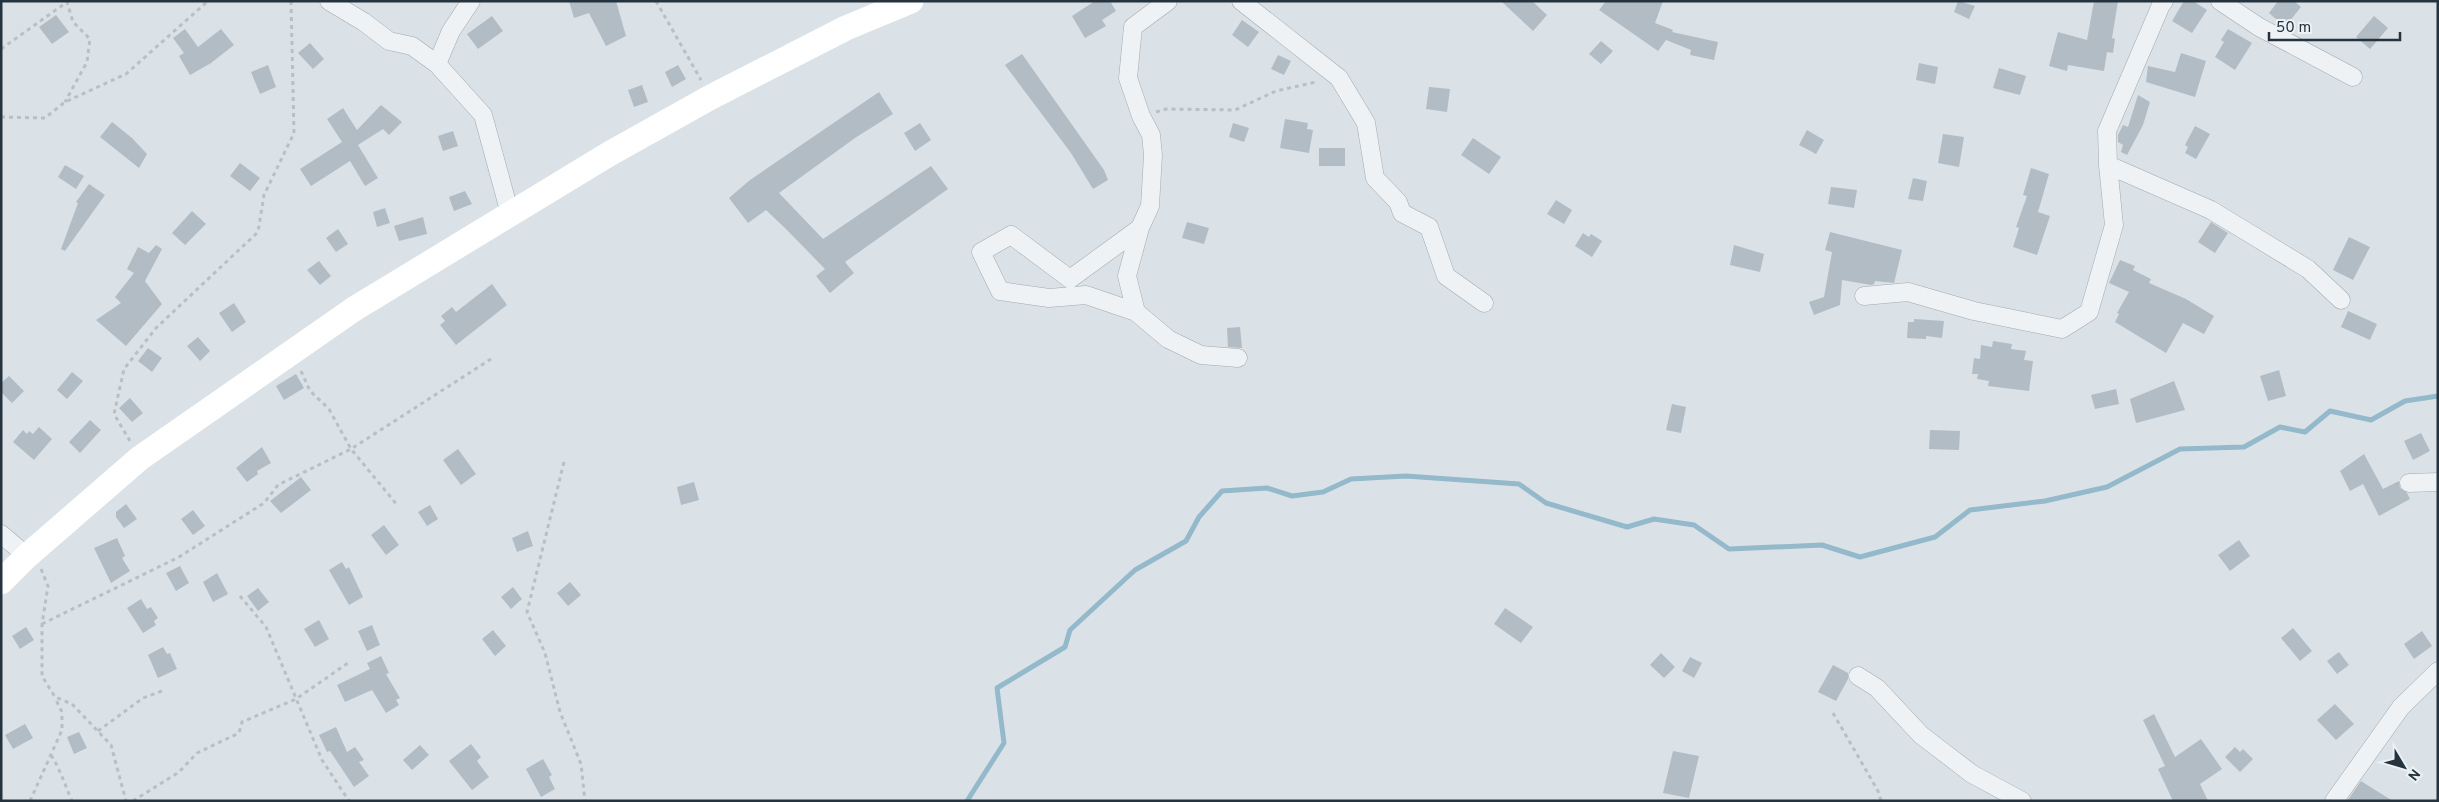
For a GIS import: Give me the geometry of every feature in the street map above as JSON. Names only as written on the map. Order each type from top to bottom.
[{"type":"street","points":[[329,1],[364,22],[388,41],[412,46],[437,64],[483,115],[510,214]]},
{"type":"street","points":[[437,64],[451,31],[471,1]]},
{"type":"street","points":[[1,582],[30,553],[140,458],[354,308],[609,154],[711,97],[846,28],[911,1]]},
{"type":"street","points":[[1136,312],[1127,276],[1140,228],[1150,206],[1154,155],[1151,136],[1141,116],[1128,78],[1132,27],[1168,1]]},
{"type":"street","points":[[1241,1],[1338,78],[1366,123],[1375,178],[1398,202],[1402,214],[1429,228],[1446,276],[1484,303]]},
{"type":"street","points":[[1864,296],[1908,292],[1974,311],[2062,329],[2089,312],[2114,225],[2108,164],[2108,131],[2164,1]]},
{"type":"street","points":[[2220,1],[2259,27],[2353,78]]},
{"type":"street","points":[[2108,164],[2211,210],[2308,270],[2341,300]]},
{"type":"street","points":[[1049,298],[1070,279],[1140,228]]},
{"type":"street","points":[[1070,279],[1011,234],[981,252],[1000,291],[1049,298],[1086,295],[1136,312],[1168,339],[1201,355],[1238,358]]},
{"type":"street","points":[[2409,484],[2438,482]]},
{"type":"street","points":[[1,534],[30,553]]},
{"type":"street","points":[[2334,801],[2401,707],[2438,672]]},
{"type":"street","points":[[1858,676],[1877,688],[1921,735],[1965,768],[2022,801]]},
{"type":"path","points":[[1,117],[45,118],[65,102],[126,74],[208,1]]},
{"type":"path","points":[[140,458],[114,414],[124,369],[156,328],[258,232],[264,195],[294,133],[290,1]]},
{"type":"path","points":[[656,1],[711,97]]},
{"type":"path","points":[[1,49],[66,2],[72,22],[90,39],[87,62],[65,102]]},
{"type":"path","points":[[1141,116],[1166,109],[1235,110],[1276,90],[1338,78]]},
{"type":"path","points":[[292,352],[310,391],[329,409],[351,449],[398,506]]},
{"type":"path","points":[[42,624],[179,558],[264,503],[278,485],[351,449],[491,359]]},
{"type":"path","points":[[564,462],[527,612],[545,654],[560,712],[581,764],[585,801]]},
{"type":"path","points":[[30,553],[48,586],[42,624],[42,676],[62,712],[62,730],[30,801]]},
{"type":"path","points":[[240,596],[266,627],[322,760],[349,801]]},
{"type":"path","points":[[133,801],[179,772],[197,753],[239,733],[242,722],[296,699],[348,663]]},
{"type":"path","points":[[98,731],[142,698],[162,691]]},
{"type":"path","points":[[55,697],[72,704],[111,745],[126,801]]},
{"type":"path","points":[[1833,713],[1878,791],[1881,801]]},
{"type":"path","points":[[51,754],[60,768],[64,784],[72,801]]},
{"type":"building","points":[[569,1],[616,1],[626,36],[606,46],[589,13],[574,18]]},
{"type":"building","points":[[1095,1],[1110,1],[1116,11],[1102,20],[1106,26],[1085,38],[1072,16]]},
{"type":"building","points":[[1501,1],[1532,1],[1547,15],[1533,31]]},
{"type":"building","points":[[1606,1],[1663,1],[1655,23],[1673,30],[1672,32],[1718,42],[1714,60],[1690,55],[1691,50],[1666,40],[1658,51],[1599,10]]},
{"type":"building","points":[[1958,1],[1975,6],[1969,19],[1954,12]]},
{"type":"building","points":[[2094,1],[2118,1],[2112,38],[2115,39],[2113,53],[2107,52],[2104,71],[2068,65],[2067,71],[2049,66],[2058,32],[2087,40]]},
{"type":"building","points":[[2184,1],[2193,1],[2207,10],[2192,33],[2172,21]]},
{"type":"building","points":[[2278,1],[2294,1],[2301,7],[2285,27],[2269,13]]},
{"type":"building","points":[[56,15],[69,32],[52,44],[39,27]]},
{"type":"building","points":[[492,16],[503,31],[478,49],[467,34]]},
{"type":"building","points":[[2374,16],[2388,28],[2370,49],[2356,37]]},
{"type":"building","points":[[1242,20],[1259,32],[1248,47],[1232,35]]},
{"type":"building","points":[[185,29],[198,47],[221,29],[234,45],[211,63],[190,75],[179,56],[184,53],[173,38]]},
{"type":"building","points":[[2228,29],[2252,43],[2235,70],[2215,57],[2224,42],[2221,40]]},
{"type":"building","points":[[1601,41],[1613,51],[1601,64],[1589,54]]},
{"type":"building","points":[[310,43],[324,59],[313,69],[298,53]]},
{"type":"building","points":[[2181,53],[2206,61],[2195,97],[2146,82],[2148,66],[2175,72]]},
{"type":"building","points":[[1022,54],[1104,170],[1108,180],[1093,189],[1071,153],[1005,65]]},
{"type":"building","points":[[1278,55],[1291,61],[1284,75],[1271,69]]},
{"type":"building","points":[[1919,63],[1938,67],[1935,84],[1916,80]]},
{"type":"building","points":[[268,65],[276,87],[260,94],[251,72]]},
{"type":"building","points":[[678,65],[686,79],[672,87],[665,72]]},
{"type":"building","points":[[1999,68],[2026,76],[2020,95],[1993,88]]},
{"type":"building","points":[[642,85],[648,102],[634,107],[628,90]]},
{"type":"building","points":[[1429,87],[1450,89],[1447,112],[1426,109]]},
{"type":"building","points":[[879,92],[893,114],[855,138],[779,193],[823,239],[931,166],[948,189],[845,262],[854,273],[830,293],[816,276],[825,269],[766,210],[748,223],[729,198],[750,180]]},
{"type":"building","points":[[2138,95],[2150,102],[2143,125],[2127,155],[2121,152],[2123,145],[2118,142],[2118,135],[2123,125],[2128,127]]},
{"type":"building","points":[[381,105],[402,122],[389,135],[383,129],[358,145],[378,178],[365,186],[350,161],[311,186],[300,169],[342,142],[327,119],[343,108],[357,130]]},
{"type":"building","points":[[1285,119],[1308,123],[1307,129],[1313,130],[1309,153],[1280,148]]},
{"type":"building","points":[[112,122],[132,138],[147,154],[139,168],[100,137]]},
{"type":"building","points":[[920,123],[931,140],[915,151],[904,133]]},
{"type":"building","points":[[1233,123],[1249,128],[1244,142],[1229,137]]},
{"type":"building","points":[[2195,126],[2210,134],[2196,159],[2185,153],[2188,147],[2185,145]]},
{"type":"building","points":[[1807,130],[1824,140],[1816,154],[1799,145]]},
{"type":"building","points":[[453,131],[458,146],[443,151],[438,136]]},
{"type":"building","points":[[1943,134],[1964,137],[1959,167],[1938,163]]},
{"type":"building","points":[[1473,138],[1501,157],[1489,174],[1461,155]]},
{"type":"building","points":[[1319,148],[1345,148],[1345,166],[1319,166]]},
{"type":"building","points":[[240,163],[260,178],[250,191],[230,176]]},
{"type":"building","points":[[65,165],[84,176],[76,189],[58,177]]},
{"type":"building","points":[[2031,168],[2049,174],[2038,212],[2050,216],[2037,255],[2013,247],[2019,228],[2016,227],[2027,196],[2023,195]]},
{"type":"building","points":[[1913,178],[1927,181],[1923,201],[1908,199]]},
{"type":"building","points":[[89,184],[105,195],[65,251],[61,249],[78,203],[76,202]]},
{"type":"building","points":[[1831,187],[1857,190],[1854,208],[1828,204]]},
{"type":"building","points":[[465,191],[472,204],[454,211],[449,197]]},
{"type":"building","points":[[1556,200],[1572,210],[1564,224],[1547,214]]},
{"type":"building","points":[[385,208],[390,223],[377,227],[373,212]]},
{"type":"building","points":[[192,211],[206,224],[185,245],[172,233]]},
{"type":"building","points":[[423,217],[427,234],[399,241],[394,226]]},
{"type":"building","points":[[1187,222],[1209,228],[1204,244],[1182,238]]},
{"type":"building","points":[[2211,222],[2228,233],[2215,253],[2198,242]]},
{"type":"building","points":[[338,229],[348,244],[336,252],[326,238]]},
{"type":"building","points":[[1830,232],[1902,250],[1894,283],[1875,281],[1871,285],[1842,280],[1840,305],[1814,315],[1809,302],[1824,297],[1832,252],[1825,250]]},
{"type":"building","points":[[1583,233],[1589,237],[1591,234],[1602,241],[1592,257],[1575,246]]},
{"type":"building","points":[[2349,237],[2370,247],[2353,280],[2333,270]]},
{"type":"building","points":[[156,245],[162,249],[145,281],[162,304],[126,346],[96,320],[121,303],[115,297],[134,273],[127,269],[138,247],[149,253]]},
{"type":"building","points":[[1734,245],[1764,254],[1760,272],[1730,265]]},
{"type":"building","points":[[2120,260],[2135,266],[2133,270],[2151,279],[2149,283],[2186,299],[2214,316],[2204,334],[2183,323],[2166,353],[2115,322],[2119,314],[2117,313],[2129,292],[2109,283]]},
{"type":"building","points":[[319,261],[331,276],[320,285],[307,270]]},
{"type":"building","points":[[492,284],[507,305],[456,345],[440,325],[445,321],[441,316],[452,307],[456,312]]},
{"type":"building","points":[[234,303],[246,322],[232,332],[219,313]]},
{"type":"building","points":[[2348,311],[2377,324],[2370,340],[2341,327]]},
{"type":"building","points":[[1914,319],[1944,321],[1942,338],[1926,336],[1926,339],[1907,338],[1908,322],[1914,322]]},
{"type":"building","points":[[1240,327],[1242,348],[1228,347],[1227,328]]},
{"type":"building","points":[[198,337],[210,351],[200,361],[187,346]]},
{"type":"building","points":[[1993,341],[2012,344],[2011,349],[2026,351],[2024,360],[2033,361],[2029,391],[1988,386],[1989,381],[1977,379],[1978,374],[1972,374],[1974,358],[1980,359],[1981,345],[1992,347]]},
{"type":"building","points":[[148,348],[162,358],[152,372],[138,361]]},
{"type":"building","points":[[2279,370],[2286,396],[2268,401],[2260,376]]},
{"type":"building","points":[[72,372],[83,381],[67,399],[57,390]]},
{"type":"building","points":[[296,374],[304,388],[284,400],[276,386]]},
{"type":"building","points":[[9,376],[24,391],[12,403],[1,392],[1,383]]},
{"type":"building","points":[[2174,381],[2185,410],[2136,423],[2130,399]]},
{"type":"building","points":[[2116,389],[2119,404],[2095,409],[2091,395]]},
{"type":"building","points":[[130,398],[143,413],[132,422],[119,408]]},
{"type":"building","points":[[1672,404],[1686,407],[1681,433],[1666,430]]},
{"type":"building","points":[[90,420],[101,430],[80,453],[69,442]]},
{"type":"building","points":[[39,427],[52,439],[34,460],[13,442],[23,430],[27,434],[29,431],[33,434]]},
{"type":"building","points":[[1930,430],[1960,431],[1959,450],[1929,449]]},
{"type":"building","points":[[2421,433],[2430,451],[2413,460],[2404,441]]},
{"type":"building","points":[[262,447],[271,463],[257,471],[258,474],[247,482],[236,468]]},
{"type":"building","points":[[458,449],[476,474],[461,485],[443,460]]},
{"type":"building","points":[[2364,454],[2383,489],[2399,481],[2400,488],[2407,493],[2410,499],[2379,516],[2363,484],[2350,491],[2340,471]]},
{"type":"building","points":[[301,477],[311,490],[281,513],[270,501]]},
{"type":"building","points":[[694,482],[699,500],[681,505],[677,487]]},
{"type":"building","points":[[126,504],[137,519],[124,528],[116,517],[116,512]]},
{"type":"building","points":[[430,505],[438,519],[427,526],[418,512]]},
{"type":"building","points":[[193,510],[205,526],[193,535],[181,519]]},
{"type":"building","points":[[384,525],[399,545],[386,555],[371,535]]},
{"type":"building","points":[[528,531],[533,546],[517,552],[512,538]]},
{"type":"building","points":[[117,538],[125,556],[122,558],[130,571],[111,583],[94,548]]},
{"type":"building","points":[[2239,540],[2250,556],[2230,571],[2218,555]]},
{"type":"building","points":[[342,562],[346,569],[349,567],[363,597],[349,605],[329,570]]},
{"type":"building","points":[[180,566],[189,583],[176,591],[166,573]]},
{"type":"building","points":[[217,573],[228,594],[213,602],[203,582]]},
{"type":"building","points":[[570,582],[581,595],[568,606],[557,593]]},
{"type":"building","points":[[513,587],[522,599],[511,609],[501,597]]},
{"type":"building","points":[[258,588],[269,602],[258,611],[247,596]]},
{"type":"building","points":[[141,599],[147,609],[151,607],[158,618],[154,621],[156,625],[143,633],[127,608]]},
{"type":"building","points":[[1505,608],[1533,627],[1521,643],[1494,624]]},
{"type":"building","points":[[319,620],[329,639],[315,647],[304,629]]},
{"type":"building","points":[[372,625],[380,645],[367,651],[358,631]]},
{"type":"building","points":[[26,627],[34,640],[20,649],[12,636]]},
{"type":"building","points":[[2293,628],[2312,651],[2300,661],[2281,638]]},
{"type":"building","points":[[493,630],[506,646],[495,656],[482,639]]},
{"type":"building","points":[[2422,631],[2432,646],[2414,659],[2404,644]]},
{"type":"building","points":[[163,647],[167,654],[170,653],[177,669],[158,678],[148,655]]},
{"type":"building","points":[[2339,652],[2349,665],[2337,674],[2327,661]]},
{"type":"building","points":[[1661,653],[1675,667],[1664,678],[1650,665]]},
{"type":"building","points":[[381,656],[389,673],[386,674],[400,698],[396,700],[399,705],[386,713],[372,690],[345,702],[337,685],[370,669],[367,663]]},
{"type":"building","points":[[1690,657],[1702,663],[1694,678],[1682,671]]},
{"type":"building","points":[[1833,665],[1848,673],[1848,679],[1836,701],[1818,692]]},
{"type":"building","points":[[2335,704],[2354,724],[2336,740],[2317,720]]},
{"type":"building","points":[[2154,714],[2175,757],[2201,739],[2222,769],[2200,784],[2208,801],[2173,801],[2158,769],[2165,766],[2143,720]]},
{"type":"building","points":[[25,724],[33,738],[13,749],[5,735]]},
{"type":"building","points":[[336,727],[347,752],[355,747],[364,760],[359,762],[369,776],[354,787],[330,751],[327,752],[319,735]]},
{"type":"building","points":[[79,732],[87,748],[74,754],[67,737]]},
{"type":"building","points":[[471,744],[481,757],[477,761],[489,777],[472,790],[449,761]]},
{"type":"building","points":[[420,745],[429,755],[412,770],[403,760]]},
{"type":"building","points":[[2235,747],[2240,752],[2243,749],[2253,759],[2240,772],[2225,757]]},
{"type":"building","points":[[1673,751],[1699,756],[1689,798],[1663,793]]},
{"type":"building","points":[[543,759],[552,775],[549,777],[555,789],[541,797],[526,769]]},
{"type":"building","points":[[2361,781],[2372,788],[2393,801],[2347,801]]},
{"type":"waterway","points":[[967,801],[1004,743],[997,688],[1065,647],[1070,630],[1135,570],[1186,541],[1199,517],[1222,491],[1267,488],[1292,496],[1323,492],[1351,479],[1406,476],[1519,484],[1546,503],[1627,527],[1654,519],[1694,525],[1729,549],[1822,545],[1860,557],[1935,537],[1970,510],[2045,501],[2107,487],[2180,449],[2244,447],[2280,427],[2305,432],[2330,411],[2371,420],[2405,401],[2438,396]]}]
